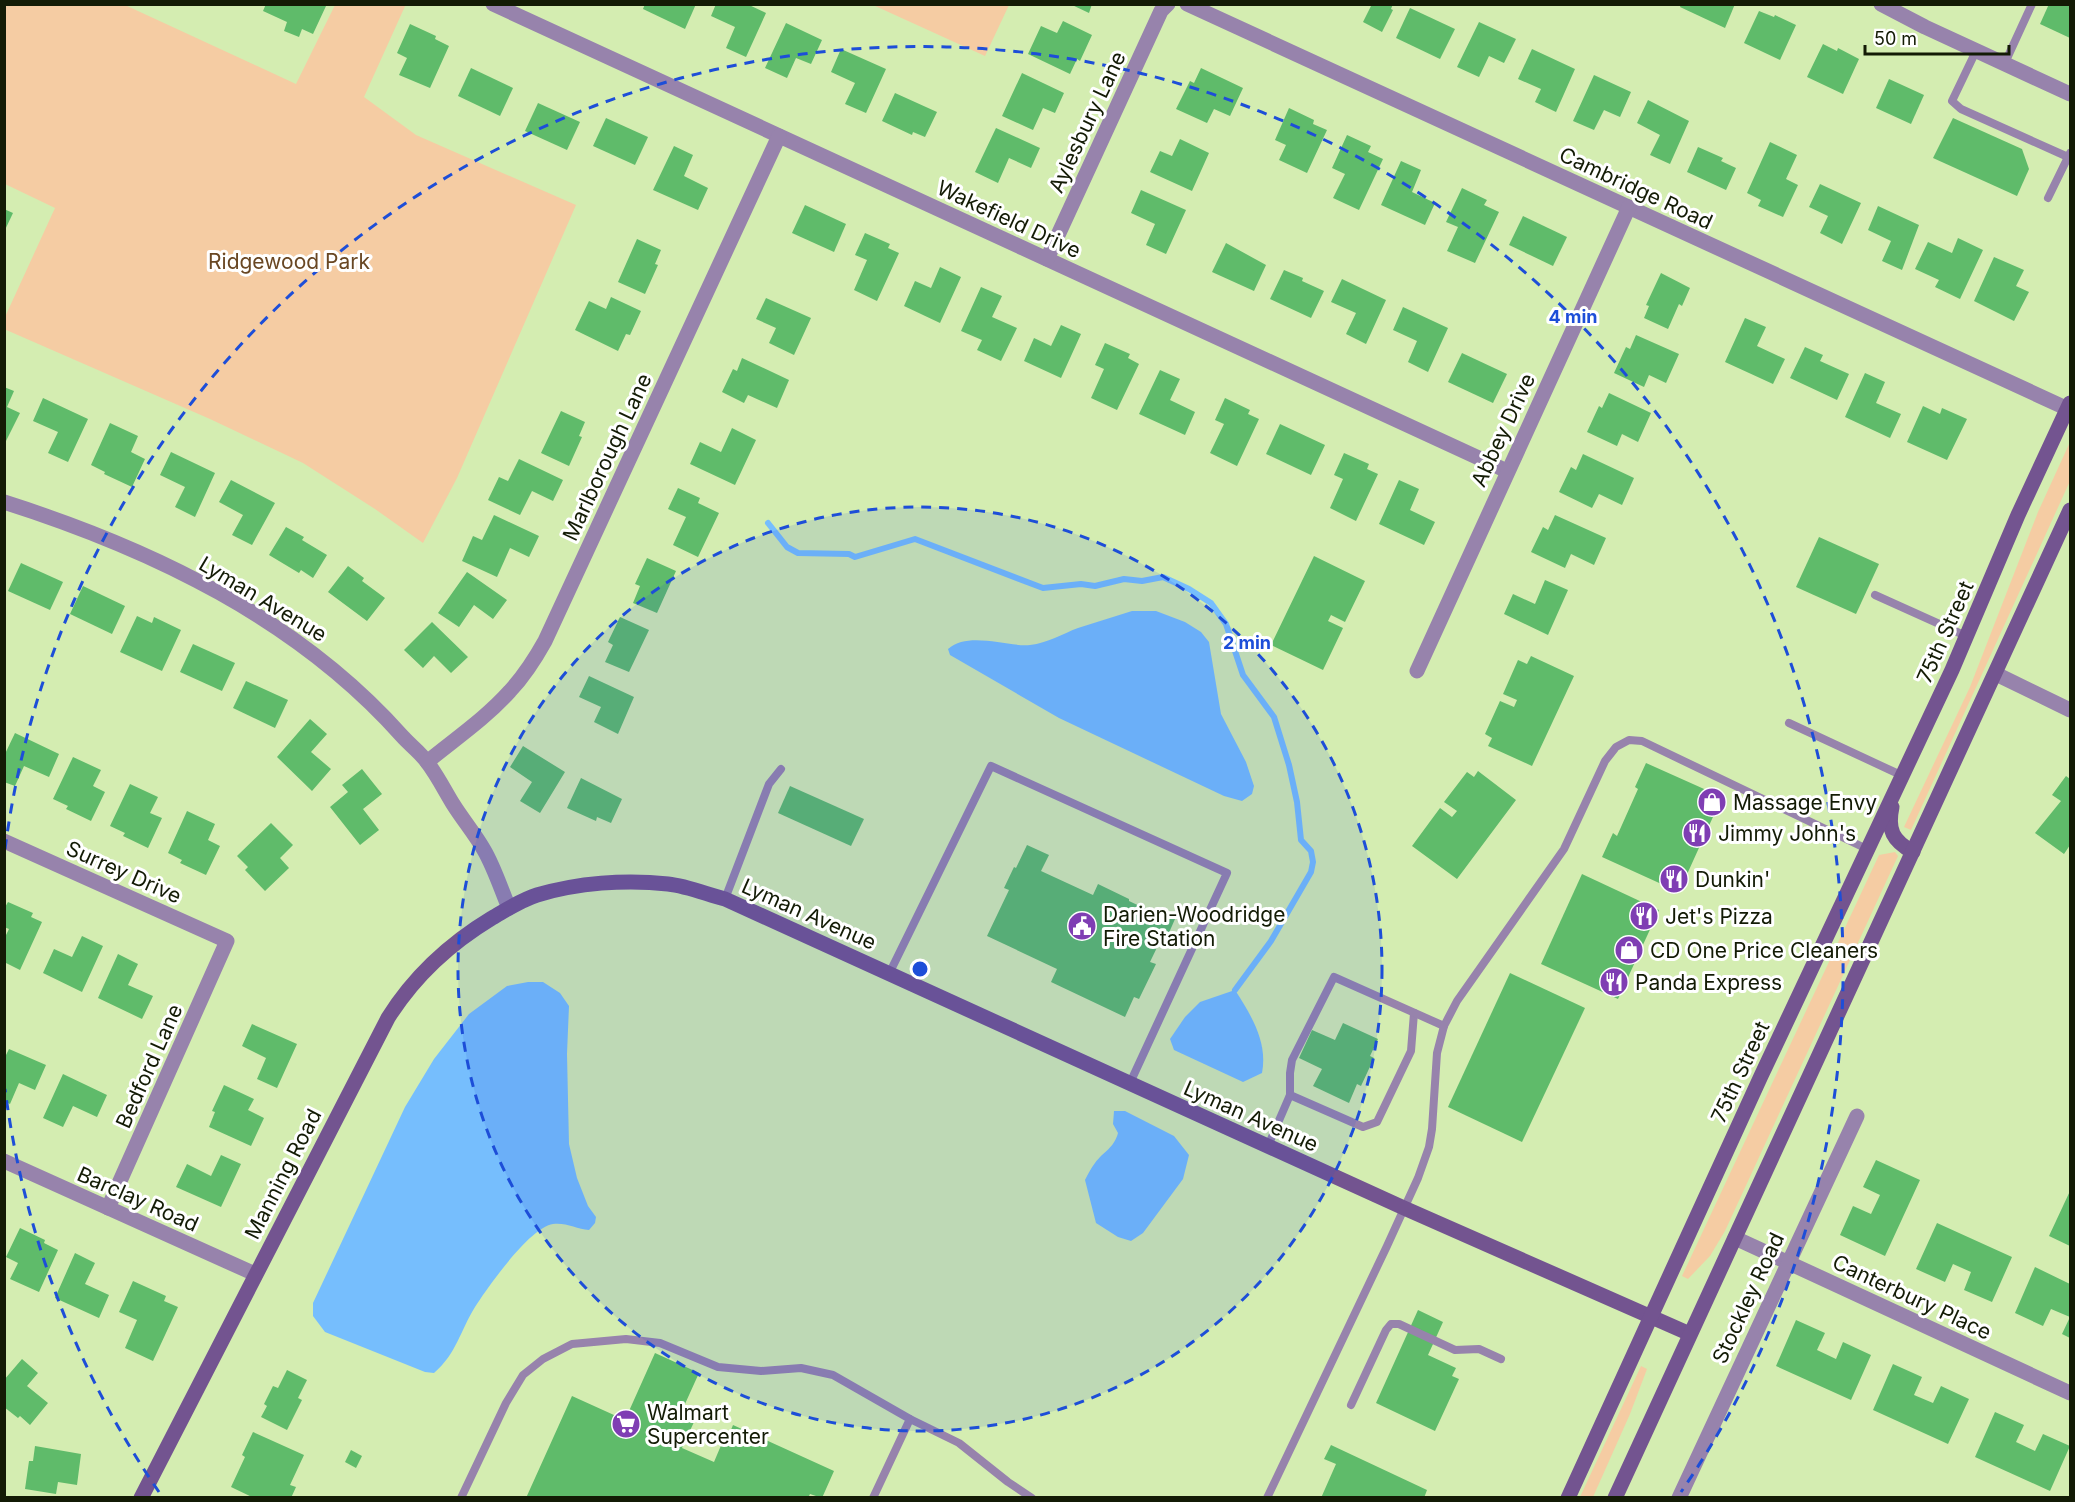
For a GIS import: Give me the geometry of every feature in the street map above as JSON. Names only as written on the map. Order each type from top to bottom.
[{"type":"main road","name":"75th Street","points":[[1568,1497],[1761,1076],[1903,776],[2018,515],[2069,406]]},
{"type":"main road","points":[[1616,1497],[2070,510]]},
{"type":"main road","points":[[1894,795],[1891,814],[1892,833],[1899,844],[1913,852]]},
{"type":"main road","name":"Lyman Avenue","points":[[509,908],[546,893],[586,885],[624,883],[668,884],[725,899],[1404,1208],[1690,1334]]},
{"type":"main road","name":"Manning Road","points":[[141,1497],[399,1000],[442,952],[469,932],[509,908]]},
{"type":"street","name":"Wakefield Drive","points":[[493,4],[1507,471]]},
{"type":"street","name":"Aylesbury Lane","points":[[1047,259],[1161,11],[1168,4]]},
{"type":"street","name":"Cambridge Road","points":[[1187,4],[2069,406]]},
{"type":"street","points":[[1881,4],[2004,65],[2070,94]]},
{"type":"street","name":"Marlborough Lane","points":[[427,762],[487,714],[509,692],[528,669],[545,641],[779,136]]},
{"type":"street","name":"Abbey Drive","points":[[1417,671],[1629,207]]},
{"type":"street","name":"Lyman Avenue","points":[[4,502],[49,516],[118,544],[228,597],[264,618],[316,654],[381,712],[427,762],[484,850],[509,908]]},
{"type":"street","points":[[1996,674],[2070,710]]},
{"type":"street","name":"Surrey Drive","points":[[4,841],[227,941]]},
{"type":"street","name":"Bedford Lane","points":[[108,1208],[227,941]]},
{"type":"street","name":"Stockley Road","points":[[1679,1497],[1857,1116]]},
{"type":"street","name":"Barclay Road","points":[[4,1161],[255,1274]]},
{"type":"street","name":"Canterbury Place","points":[[1735,1238],[2070,1394]]},
{"type":"lane","points":[[2004,65],[2032,4]]},
{"type":"lane","points":[[1976,51],[1952,101],[1961,109],[2069,155],[2048,198]]},
{"type":"lane","points":[[1875,595],[1966,636]]},
{"type":"lane","points":[[1789,723],[1903,776]]},
{"type":"lane","points":[[1267,1497],[1388,1246],[1418,1178],[1429,1147],[1434,1110],[1437,1053],[1444,1026],[1457,1001],[1564,849],[1605,761],[1616,747],[1629,740],[1642,741],[1869,850]]},
{"type":"lane","points":[[889,974],[991,766],[1195,858],[1227,873],[1130,1083]]},
{"type":"lane","points":[[725,899],[769,784],[781,769]]},
{"type":"lane","points":[[1268,1146],[1290,1095],[1292,1060],[1334,976],[1444,1026]]},
{"type":"lane","points":[[1290,1095],[1363,1127],[1377,1122],[1411,1051],[1414,1013]]},
{"type":"lane","points":[[1351,1405],[1386,1330],[1391,1324],[1399,1324],[1455,1350],[1479,1349],[1501,1359]]},
{"type":"lane","points":[[461,1497],[506,1403],[523,1375],[543,1359],[572,1344],[626,1339],[660,1343],[718,1367],[761,1371],[801,1368],[833,1375],[910,1419],[959,1443],[1008,1482],[1032,1497]]},
{"type":"lane","points":[[873,1497],[910,1419]]},
{"type":"green space","name":"Ridgewood Park","points":[[406,4],[364,97],[416,135],[576,205],[457,478],[423,543],[303,463],[210,419],[4,329],[5,317],[55,208],[5,184],[5,5],[125,5],[296,84],[335,5]]},
{"type":"green space","points":[[873,5],[1009,5],[985,56]]},
{"type":"green space","points":[[2070,442],[2070,481],[1911,830],[1904,827],[1970,687],[2038,512]]},
{"type":"green space","points":[[1895,852],[1898,856],[1725,1231],[1710,1256],[1688,1279],[1682,1276],[1879,855]]},
{"type":"green space","points":[[1641,1366],[1647,1369],[1630,1414],[1593,1497],[1580,1497]]},
{"type":"water","points":[[1132,611],[1156,611],[1185,622],[1201,632],[1209,642],[1221,714],[1246,762],[1254,786],[1252,794],[1242,801],[1224,796],[1059,718],[950,655],[948,649],[966,641],[977,640],[1020,645],[1037,644]]},
{"type":"water","points":[[543,982],[560,993],[569,1006],[567,1054],[569,1144],[577,1178],[588,1206],[596,1217],[595,1223],[589,1230],[553,1224],[533,1235],[489,1286],[448,1358],[434,1373],[425,1372],[325,1332],[313,1316],[313,1303],[405,1107],[434,1059],[469,1014],[507,986]]},
{"type":"water","points":[[1235,990],[1257,1029],[1263,1050],[1262,1073],[1243,1082],[1174,1050],[1170,1039],[1185,1017],[1200,1002]]},
{"type":"water","points":[[1114,1111],[1125,1111],[1174,1136],[1189,1155],[1183,1179],[1143,1233],[1131,1241],[1118,1237],[1096,1223],[1085,1180],[1098,1159],[1116,1138],[1118,1133],[1113,1124]]},
{"type":"building","points":[[266,4],[323,4],[326,6],[313,34],[302,29],[299,37],[284,31],[287,22],[263,11]]},
{"type":"building","points":[[645,4],[696,4],[685,29],[643,9]]},
{"type":"building","points":[[716,4],[747,4],[766,13],[746,57],[726,48],[735,27],[711,16]]},
{"type":"building","points":[[1070,4],[1092,4],[1089,13]]},
{"type":"building","points":[[1372,4],[1393,4],[1391,9],[1393,10],[1382,32],[1363,22]]},
{"type":"building","points":[[1681,4],[1735,4],[1725,28],[1680,7]]},
{"type":"building","points":[[2049,4],[2070,4],[2070,38],[2040,24]]},
{"type":"building","points":[[1410,8],[1455,29],[1440,59],[1396,38]]},
{"type":"building","points":[[1759,11],[1774,17],[1775,15],[1796,25],[1780,60],[1744,43]]},
{"type":"building","points":[[1063,21],[1092,35],[1080,61],[1077,59],[1070,74],[1028,54],[1041,26],[1057,33]]},
{"type":"building","points":[[1479,22],[1516,39],[1504,63],[1489,56],[1479,77],[1457,67]]},
{"type":"building","points":[[786,23],[822,40],[811,64],[796,58],[787,78],[765,68]]},
{"type":"building","points":[[410,24],[436,36],[435,39],[449,46],[430,88],[399,75],[407,58],[397,53]]},
{"type":"building","points":[[1823,44],[1837,51],[1838,48],[1859,59],[1843,94],[1807,77]]},
{"type":"building","points":[[841,49],[886,69],[866,113],[845,104],[855,83],[831,72]]},
{"type":"building","points":[[1532,49],[1575,69],[1556,112],[1535,102],[1541,89],[1518,79]]},
{"type":"building","points":[[471,68],[513,88],[500,116],[458,96]]},
{"type":"building","points":[[1201,68],[1243,88],[1230,116],[1214,109],[1207,123],[1176,109],[1190,81],[1194,83]]},
{"type":"building","points":[[1022,73],[1064,93],[1055,113],[1043,108],[1033,130],[1002,116]]},
{"type":"building","points":[[1594,75],[1631,92],[1620,117],[1604,110],[1594,130],[1573,121]]},
{"type":"building","points":[[1889,79],[1924,95],[1911,124],[1876,108]]},
{"type":"building","points":[[895,93],[937,112],[925,137],[913,132],[912,135],[882,121]]},
{"type":"building","points":[[1648,100],[1689,121],[1670,164],[1650,155],[1660,135],[1637,123]]},
{"type":"building","points":[[538,103],[580,122],[567,150],[525,131]]},
{"type":"building","points":[[1289,108],[1314,120],[1313,124],[1327,130],[1307,173],[1279,160],[1286,145],[1275,140]]},
{"type":"building","points":[[606,118],[648,137],[635,165],[593,146]]},
{"type":"building","points":[[1953,118],[2022,149],[2029,169],[2017,196],[1933,158]]},
{"type":"building","points":[[996,128],[1040,148],[1031,168],[1009,158],[998,183],[975,172]]},
{"type":"building","points":[[1347,135],[1371,146],[1368,152],[1383,159],[1359,210],[1333,198],[1345,174],[1332,168]]},
{"type":"building","points":[[1180,139],[1209,153],[1192,191],[1150,172],[1160,151],[1172,156]]},
{"type":"building","points":[[1770,142],[1797,155],[1786,179],[1798,185],[1783,217],[1758,206],[1761,200],[1747,193]]},
{"type":"building","points":[[674,146],[693,155],[684,176],[708,188],[698,210],[653,190]]},
{"type":"building","points":[[1698,147],[1723,158],[1721,161],[1736,168],[1726,190],[1687,172]]},
{"type":"building","points":[[1401,161],[1421,170],[1412,192],[1435,203],[1425,225],[1381,205]]},
{"type":"building","points":[[1820,184],[1861,203],[1842,244],[1820,233],[1828,216],[1809,207]]},
{"type":"building","points":[[1462,188],[1487,200],[1484,205],[1499,212],[1475,263],[1447,251],[1458,227],[1446,222]]},
{"type":"building","points":[[1141,190],[1186,210],[1166,254],[1146,245],[1155,224],[1131,213]]},
{"type":"building","points":[[805,205],[846,224],[834,252],[792,233]]},
{"type":"building","points":[[1878,206],[1919,225],[1902,270],[1882,261],[1891,241],[1868,230]]},
{"type":"building","points":[[4,209],[13,213],[4,232]]},
{"type":"building","points":[[1523,216],[1567,237],[1553,266],[1509,245]]},
{"type":"building","points":[[865,233],[890,244],[888,248],[899,253],[877,301],[854,290],[867,260],[855,255]]},
{"type":"building","points":[[1958,238],[1983,250],[1960,299],[1935,287],[1939,280],[1915,269],[1928,242],[1952,253]]},
{"type":"building","points":[[637,239],[661,250],[655,264],[658,265],[645,294],[618,282]]},
{"type":"building","points":[[1226,243],[1266,265],[1254,291],[1212,272]]},
{"type":"building","points":[[1994,257],[2024,270],[2016,286],[2029,292],[2014,321],[1974,301]]},
{"type":"building","points":[[940,267],[961,277],[940,323],[904,306],[915,281],[931,288]]},
{"type":"building","points":[[1284,270],[1324,291],[1311,318],[1270,299]]},
{"type":"building","points":[[1661,273],[1690,288],[1682,306],[1679,304],[1668,329],[1644,318],[1649,306],[1646,305]]},
{"type":"building","points":[[1342,279],[1386,300],[1366,344],[1346,334],[1356,313],[1331,302]]},
{"type":"building","points":[[981,287],[1002,296],[992,317],[1017,328],[1001,361],[977,350],[982,340],[961,331]]},
{"type":"building","points":[[611,297],[641,311],[630,335],[626,334],[618,351],[575,330],[589,301],[606,309]]},
{"type":"building","points":[[766,298],[811,318],[794,355],[769,343],[776,328],[756,319]]},
{"type":"building","points":[[1403,307],[1448,328],[1428,372],[1408,362],[1417,341],[1393,330]]},
{"type":"building","points":[[1745,318],[1766,327],[1757,346],[1785,359],[1773,384],[1725,362]]},
{"type":"building","points":[[1061,325],[1081,334],[1061,378],[1024,361],[1034,338],[1051,346]]},
{"type":"building","points":[[1636,335],[1679,354],[1666,383],[1649,375],[1644,387],[1614,373],[1626,347],[1630,349]]},
{"type":"building","points":[[1105,343],[1130,354],[1128,358],[1139,364],[1117,410],[1091,398],[1104,369],[1095,365]]},
{"type":"building","points":[[1805,347],[1823,355],[1820,361],[1849,374],[1837,400],[1790,378]]},
{"type":"building","points":[[1462,353],[1507,374],[1493,403],[1448,382]]},
{"type":"building","points":[[742,358],[789,380],[777,408],[748,395],[744,403],[722,392],[733,369],[737,371]]},
{"type":"building","points":[[1160,370],[1180,379],[1170,400],[1195,412],[1185,435],[1139,414]]},
{"type":"building","points":[[1865,373],[1885,382],[1876,403],[1901,414],[1890,438],[1845,417]]},
{"type":"building","points":[[4,387],[14,391],[7,407],[20,413],[4,445]]},
{"type":"building","points":[[1609,393],[1651,413],[1638,442],[1622,434],[1617,446],[1587,432],[1599,406],[1602,408]]},
{"type":"building","points":[[43,398],[88,419],[68,462],[48,453],[58,432],[33,421]]},
{"type":"building","points":[[1225,398],[1250,410],[1248,414],[1259,419],[1237,466],[1210,453],[1224,424],[1215,420]]},
{"type":"building","points":[[1923,406],[1940,414],[1942,408],[1967,419],[1947,460],[1907,442]]},
{"type":"building","points":[[561,411],[585,422],[579,436],[582,437],[569,466],[541,453]]},
{"type":"building","points":[[110,423],[138,436],[131,452],[145,459],[132,487],[91,465]]},
{"type":"building","points":[[1280,424],[1325,445],[1311,475],[1266,454]]},
{"type":"building","points":[[732,428],[756,440],[735,485],[690,464],[700,442],[721,452]]},
{"type":"building","points":[[171,452],[215,473],[195,517],[175,507],[185,487],[160,475]]},
{"type":"building","points":[[1344,453],[1369,464],[1367,469],[1378,474],[1356,521],[1330,508],[1343,479],[1334,475]]},
{"type":"building","points":[[1583,454],[1634,478],[1622,505],[1599,494],[1592,508],[1559,492],[1571,467],[1576,470]]},
{"type":"building","points":[[519,459],[563,480],[553,501],[532,491],[520,515],[488,500],[499,477],[508,481]]},
{"type":"building","points":[[231,480],[275,503],[252,545],[232,535],[243,515],[219,502]]},
{"type":"building","points":[[1399,480],[1419,489],[1410,510],[1435,522],[1424,545],[1379,524]]},
{"type":"building","points":[[678,488],[700,498],[698,503],[719,513],[698,557],[673,545],[686,517],[668,509]]},
{"type":"building","points":[[494,515],[539,536],[529,557],[510,548],[497,577],[462,561],[473,536],[482,540]]},
{"type":"building","points":[[1555,515],[1606,538],[1594,565],[1571,554],[1565,568],[1531,552],[1543,527],[1548,530]]},
{"type":"building","points":[[286,527],[304,537],[302,540],[327,555],[313,578],[301,570],[299,573],[269,555]]},
{"type":"building","points":[[1819,537],[1879,564],[1856,614],[1796,587]]},
{"type":"building","points":[[1314,556],[1365,581],[1345,622],[1331,615],[1328,621],[1343,628],[1323,670],[1271,645]]},
{"type":"building","points":[[647,558],[676,571],[657,613],[633,603],[640,586],[635,584]]},
{"type":"building","points":[[21,563],[63,582],[50,610],[8,591]]},
{"type":"building","points":[[348,566],[364,578],[362,581],[385,598],[367,621],[328,592]]},
{"type":"building","points":[[467,572],[507,600],[493,619],[474,605],[459,627],[438,613]]},
{"type":"building","points":[[1545,580],[1568,590],[1548,635],[1504,614],[1513,594],[1535,604]]},
{"type":"building","points":[[83,586],[125,606],[112,634],[70,614]]},
{"type":"building","points":[[137,616],[152,623],[154,617],[181,630],[162,671],[120,652]]},
{"type":"building","points":[[620,617],[649,630],[629,672],[605,662],[613,645],[608,642]]},
{"type":"building","points":[[432,622],[468,657],[451,673],[434,656],[423,668],[404,650]]},
{"type":"building","points":[[193,644],[235,663],[222,691],[180,672]]},
{"type":"building","points":[[1531,656],[1574,676],[1532,766],[1488,746],[1492,738],[1485,734],[1500,701],[1514,707],[1517,700],[1503,694],[1518,660],[1527,664]]},
{"type":"building","points":[[589,676],[634,697],[618,734],[594,722],[601,707],[579,697]]},
{"type":"building","points":[[246,681],[288,700],[275,728],[233,708]]},
{"type":"building","points":[[310,719],[327,734],[311,752],[331,769],[312,791],[277,757]]},
{"type":"building","points":[[15,733],[59,754],[49,777],[24,766],[15,786],[4,782],[4,756]]},
{"type":"building","points":[[523,746],[565,772],[540,813],[520,801],[532,782],[510,767]]},
{"type":"building","points":[[73,757],[101,770],[93,786],[105,792],[91,821],[66,809],[68,806],[53,799]]},
{"type":"building","points":[[1646,763],[1722,797],[1679,892],[1602,857],[1613,833],[1617,836],[1638,789],[1635,787]]},
{"type":"building","points":[[362,769],[382,794],[363,809],[379,830],[360,845],[330,807],[348,792],[342,785]]},
{"type":"building","points":[[1478,771],[1516,800],[1457,879],[1412,846],[1440,808],[1452,817],[1457,811],[1444,802],[1467,772],[1474,777]]},
{"type":"building","points":[[2066,776],[2070,779],[2070,845],[2064,854],[2035,833],[2061,801],[2052,795]]},
{"type":"building","points":[[581,778],[622,799],[611,823],[597,817],[596,821],[567,808]]},
{"type":"building","points":[[130,784],[158,797],[150,813],[162,818],[148,848],[123,836],[125,833],[110,826]]},
{"type":"building","points":[[790,786],[864,819],[851,846],[778,813]]},
{"type":"building","points":[[187,811],[215,824],[208,840],[220,846],[206,875],[180,863],[182,860],[168,853]]},
{"type":"building","points":[[271,823],[293,845],[280,858],[289,868],[265,891],[245,870],[248,867],[237,856]]},
{"type":"building","name":"Darien-Woodridge Fire Station","points":[[1027,845],[1049,855],[1041,871],[1093,895],[1098,884],[1148,910],[1149,907],[1175,919],[1168,935],[1164,933],[1150,962],[1156,964],[1139,999],[1134,997],[1125,1017],[1051,982],[1057,969],[987,936],[1009,890],[1004,888]]},
{"type":"building","points":[[1582,874],[1659,910],[1618,999],[1541,964]]},
{"type":"building","points":[[8,902],[33,913],[31,917],[42,922],[20,970],[4,962],[4,939],[9,929],[4,927],[4,909]]},
{"type":"building","points":[[82,936],[103,946],[82,992],[43,973],[54,949],[72,957]]},
{"type":"building","points":[[118,954],[138,964],[128,985],[153,996],[142,1019],[98,998]]},
{"type":"building","points":[[1510,973],[1585,1008],[1522,1142],[1448,1107]]},
{"type":"building","points":[[1343,1023],[1378,1039],[1370,1056],[1374,1058],[1361,1086],[1357,1084],[1349,1103],[1313,1086],[1322,1069],[1299,1058],[1312,1030],[1335,1040]]},
{"type":"building","points":[[252,1024],[297,1044],[277,1088],[257,1079],[266,1058],[242,1046]]},
{"type":"building","points":[[9,1049],[46,1065],[35,1090],[19,1083],[10,1104],[4,1101],[4,1059]]},
{"type":"building","points":[[63,1074],[107,1095],[97,1117],[73,1106],[63,1127],[43,1118]]},
{"type":"building","points":[[224,1085],[254,1099],[248,1110],[264,1118],[251,1146],[209,1127],[215,1112],[212,1111]]},
{"type":"building","points":[[221,1155],[241,1164],[221,1207],[176,1187],[187,1164],[211,1176]]},
{"type":"building","points":[[1876,1160],[1920,1180],[1885,1256],[1840,1235],[1853,1206],[1871,1214],[1880,1195],[1863,1187]]},
{"type":"building","points":[[2070,1191],[2070,1246],[2049,1236]]},
{"type":"building","points":[[1937,1223],[2012,1257],[1992,1302],[1964,1290],[1971,1272],[1953,1264],[1945,1282],[1916,1269]]},
{"type":"building","points":[[20,1228],[45,1240],[44,1243],[58,1250],[39,1292],[10,1279],[18,1263],[6,1257]]},
{"type":"building","points":[[75,1253],[95,1263],[85,1284],[109,1295],[99,1318],[55,1298]]},
{"type":"building","points":[[2035,1267],[2070,1284],[2070,1317],[2051,1309],[2043,1326],[2015,1313]]},
{"type":"building","points":[[133,1281],[166,1296],[164,1301],[178,1307],[153,1361],[125,1348],[137,1320],[119,1312]]},
{"type":"building","points":[[1418,1310],[1443,1322],[1428,1355],[1456,1368],[1452,1376],[1459,1379],[1435,1431],[1376,1403]]},
{"type":"building","points":[[2070,1317],[2070,1338],[2062,1334]]},
{"type":"building","points":[[1796,1320],[1825,1333],[1817,1350],[1836,1359],[1843,1342],[1871,1355],[1851,1400],[1776,1366]]},
{"type":"building","name":"Walmart Supercenter","points":[[655,1353],[699,1373],[680,1415],[694,1422],[682,1448],[714,1462],[725,1436],[728,1437],[733,1425],[834,1471],[822,1498],[810,1494],[808,1498],[526,1498],[572,1396],[625,1420]]},
{"type":"building","points":[[22,1359],[38,1373],[27,1386],[48,1403],[30,1425],[4,1407],[4,1380]]},
{"type":"building","points":[[1893,1364],[1922,1377],[1914,1395],[1933,1403],[1941,1386],[1969,1399],[1948,1444],[1873,1410]]},
{"type":"building","points":[[287,1370],[307,1380],[298,1398],[302,1400],[287,1430],[261,1417],[267,1406],[264,1404],[273,1386],[278,1388]]},
{"type":"building","points":[[1995,1412],[2024,1425],[2016,1442],[2035,1451],[2043,1434],[2070,1446],[2050,1491],[1975,1457]]},
{"type":"building","points":[[253,1432],[304,1455],[290,1485],[296,1487],[291,1498],[254,1498],[231,1487],[245,1457],[242,1455]]},
{"type":"building","points":[[1331,1445],[1427,1490],[1424,1498],[1321,1498],[1336,1464],[1324,1459]]},
{"type":"building","points":[[35,1446],[81,1454],[77,1485],[58,1482],[56,1494],[25,1489],[29,1461],[33,1461]]},
{"type":"building","points":[[351,1450],[362,1456],[356,1468],[345,1462]]},
{"type":"waterway","points":[[768,523],[787,547],[798,553],[849,554],[855,557],[915,539],[1043,588],[1081,584],[1095,586],[1124,579],[1142,581],[1163,577],[1189,589],[1211,603],[1226,624],[1243,675],[1274,717],[1289,765],[1297,802],[1301,840],[1311,851],[1313,862],[1311,872],[1271,941],[1235,990]]},
{"type":"place","name":"Massage Envy","points":[[1712,802]]},
{"type":"place","name":"Jimmy John's","points":[[1697,833]]},
{"type":"place","name":"Dunkin'","points":[[1674,879]]},
{"type":"place","name":"Jet's Pizza","points":[[1644,916]]},
{"type":"place","name":"Darien-Woodridge Fire Station","points":[[1082,926]]},
{"type":"place","name":"CD One Price Cleaners","points":[[1629,950]]},
{"type":"place","name":"Panda Express","points":[[1614,982]]},
{"type":"place","name":"Walmart Supercenter","points":[[626,1424]]}]
